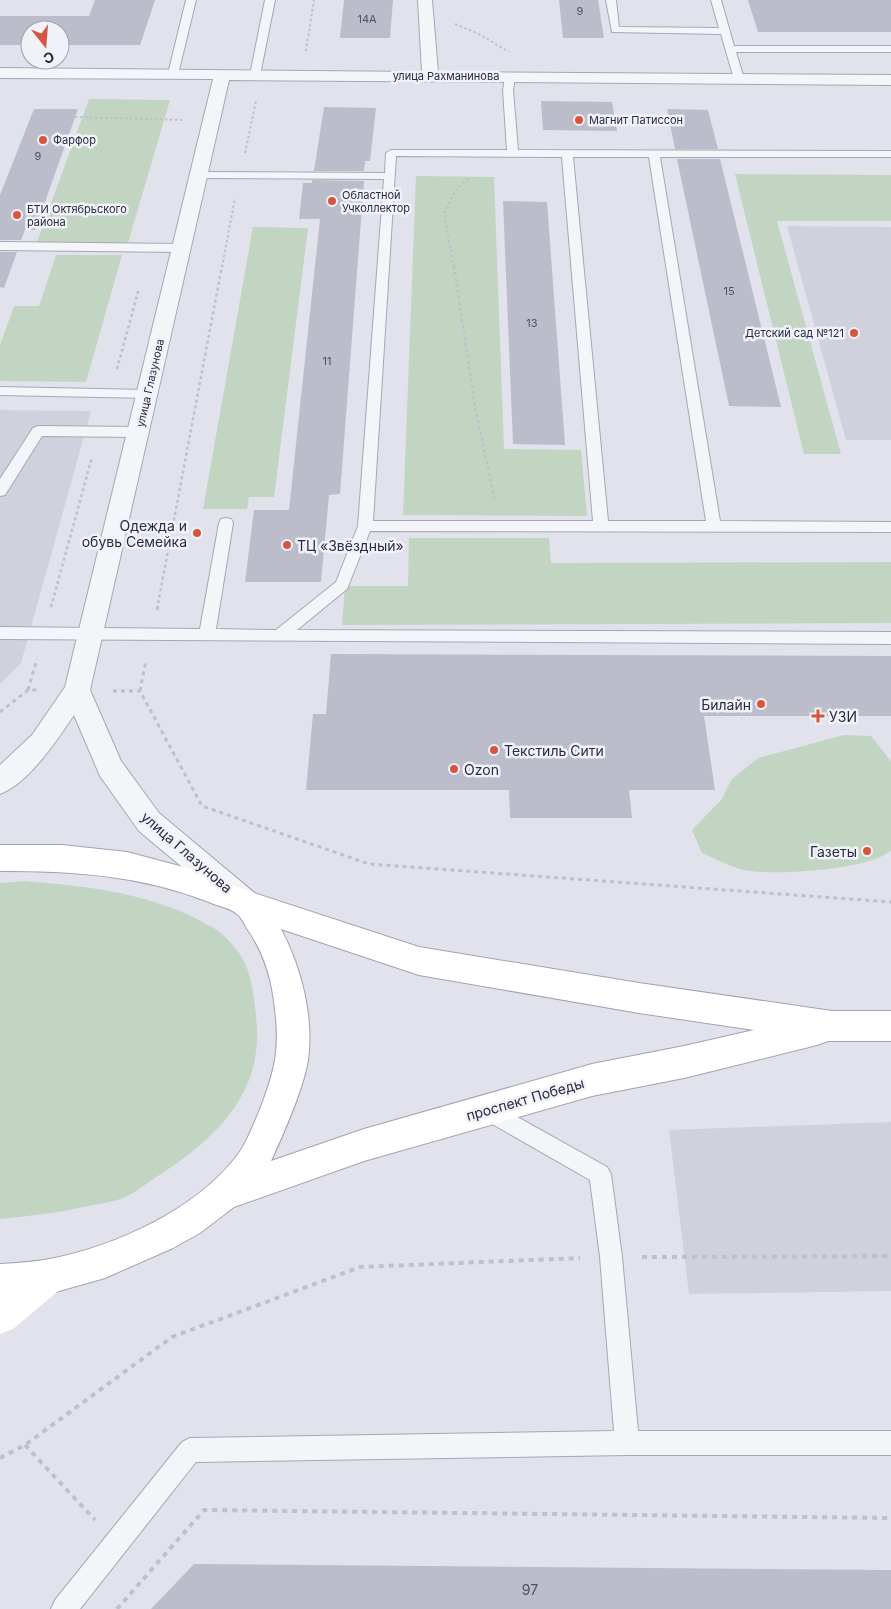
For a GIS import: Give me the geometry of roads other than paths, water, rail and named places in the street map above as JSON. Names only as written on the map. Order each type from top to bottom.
[{"type":"main road","name":"проспект Победы","points":[[0,858],[62,858],[127,865],[191,882],[247,904],[419,961],[639,998],[832,1026],[891,1026]]},
{"type":"main road","points":[[0,1282],[50,1276],[94,1265],[136,1248],[183,1224],[224,1194],[250,1165],[266,1134],[292,1060],[293,1024],[286,985],[274,944],[247,904]]},
{"type":"main road","name":"проспект Победы","points":[[224,1194],[364,1145],[592,1080],[684,1062],[832,1026]]},
{"type":"main road","points":[[0,1316],[50,1276]]},
{"type":"street","points":[[426,6],[430,76]]},
{"type":"street","name":"улица Рахманинова","points":[[0,73],[891,80]]},
{"type":"street","name":"улица Глазунова","points":[[0,782],[41,742],[77,690],[200,175],[222,75]]},
{"type":"street","name":"улица Глазунова","points":[[77,690],[110,768],[149,822],[247,904]]},
{"type":"lane","points":[[173,74],[191,0]]},
{"type":"lane","points":[[255,75],[270,0]]},
{"type":"lane","points":[[611,0],[615,30],[725,31]]},
{"type":"lane","points":[[716,0],[739,79]]},
{"type":"lane","points":[[730,49],[891,49]]},
{"type":"lane","points":[[510,77],[508,90],[513,153]]},
{"type":"lane","points":[[278,636],[342,585],[365,526],[391,153],[891,154]]},
{"type":"lane","points":[[567,153],[601,526]]},
{"type":"lane","points":[[654,154],[714,528]]},
{"type":"lane","points":[[200,175],[390,176]]},
{"type":"lane","points":[[0,246],[182,248]]},
{"type":"lane","points":[[0,391],[148,394]]},
{"type":"lane","points":[[0,491],[38,431],[138,432]]},
{"type":"lane","points":[[207,636],[226,523]]},
{"type":"lane","points":[[365,526],[891,527]]},
{"type":"lane","points":[[0,633],[152,633],[207,636],[891,638]]},
{"type":"lane","points":[[487,1110],[600,1174],[611,1257],[627,1443]]},
{"type":"lane","points":[[64,1609],[190,1450],[627,1443],[891,1444]]},
{"type":"place","name":"Магнит Патиссон","points":[[579,120]]},
{"type":"place","name":"Фарфор","points":[[43,140]]},
{"type":"place","name":"Областной Учколлектор","points":[[332,201]]},
{"type":"place","name":"БТИ Октябрьского района","points":[[17,215]]},
{"type":"place","name":"Детский сад №121","points":[[854,333]]},
{"type":"place","name":"Одежда и обувь Семейка","points":[[197,533]]},
{"type":"place","name":"ТЦ «Звёздный»","points":[[287,545]]},
{"type":"place","name":"Билайн","points":[[761,704]]},
{"type":"place","name":"УЗИ","points":[[818,716]]},
{"type":"place","name":"Текстиль Сити","points":[[494,750]]},
{"type":"place","name":"Ozon","points":[[454,769]]},
{"type":"place","name":"Газеты","points":[[867,851]]}]
